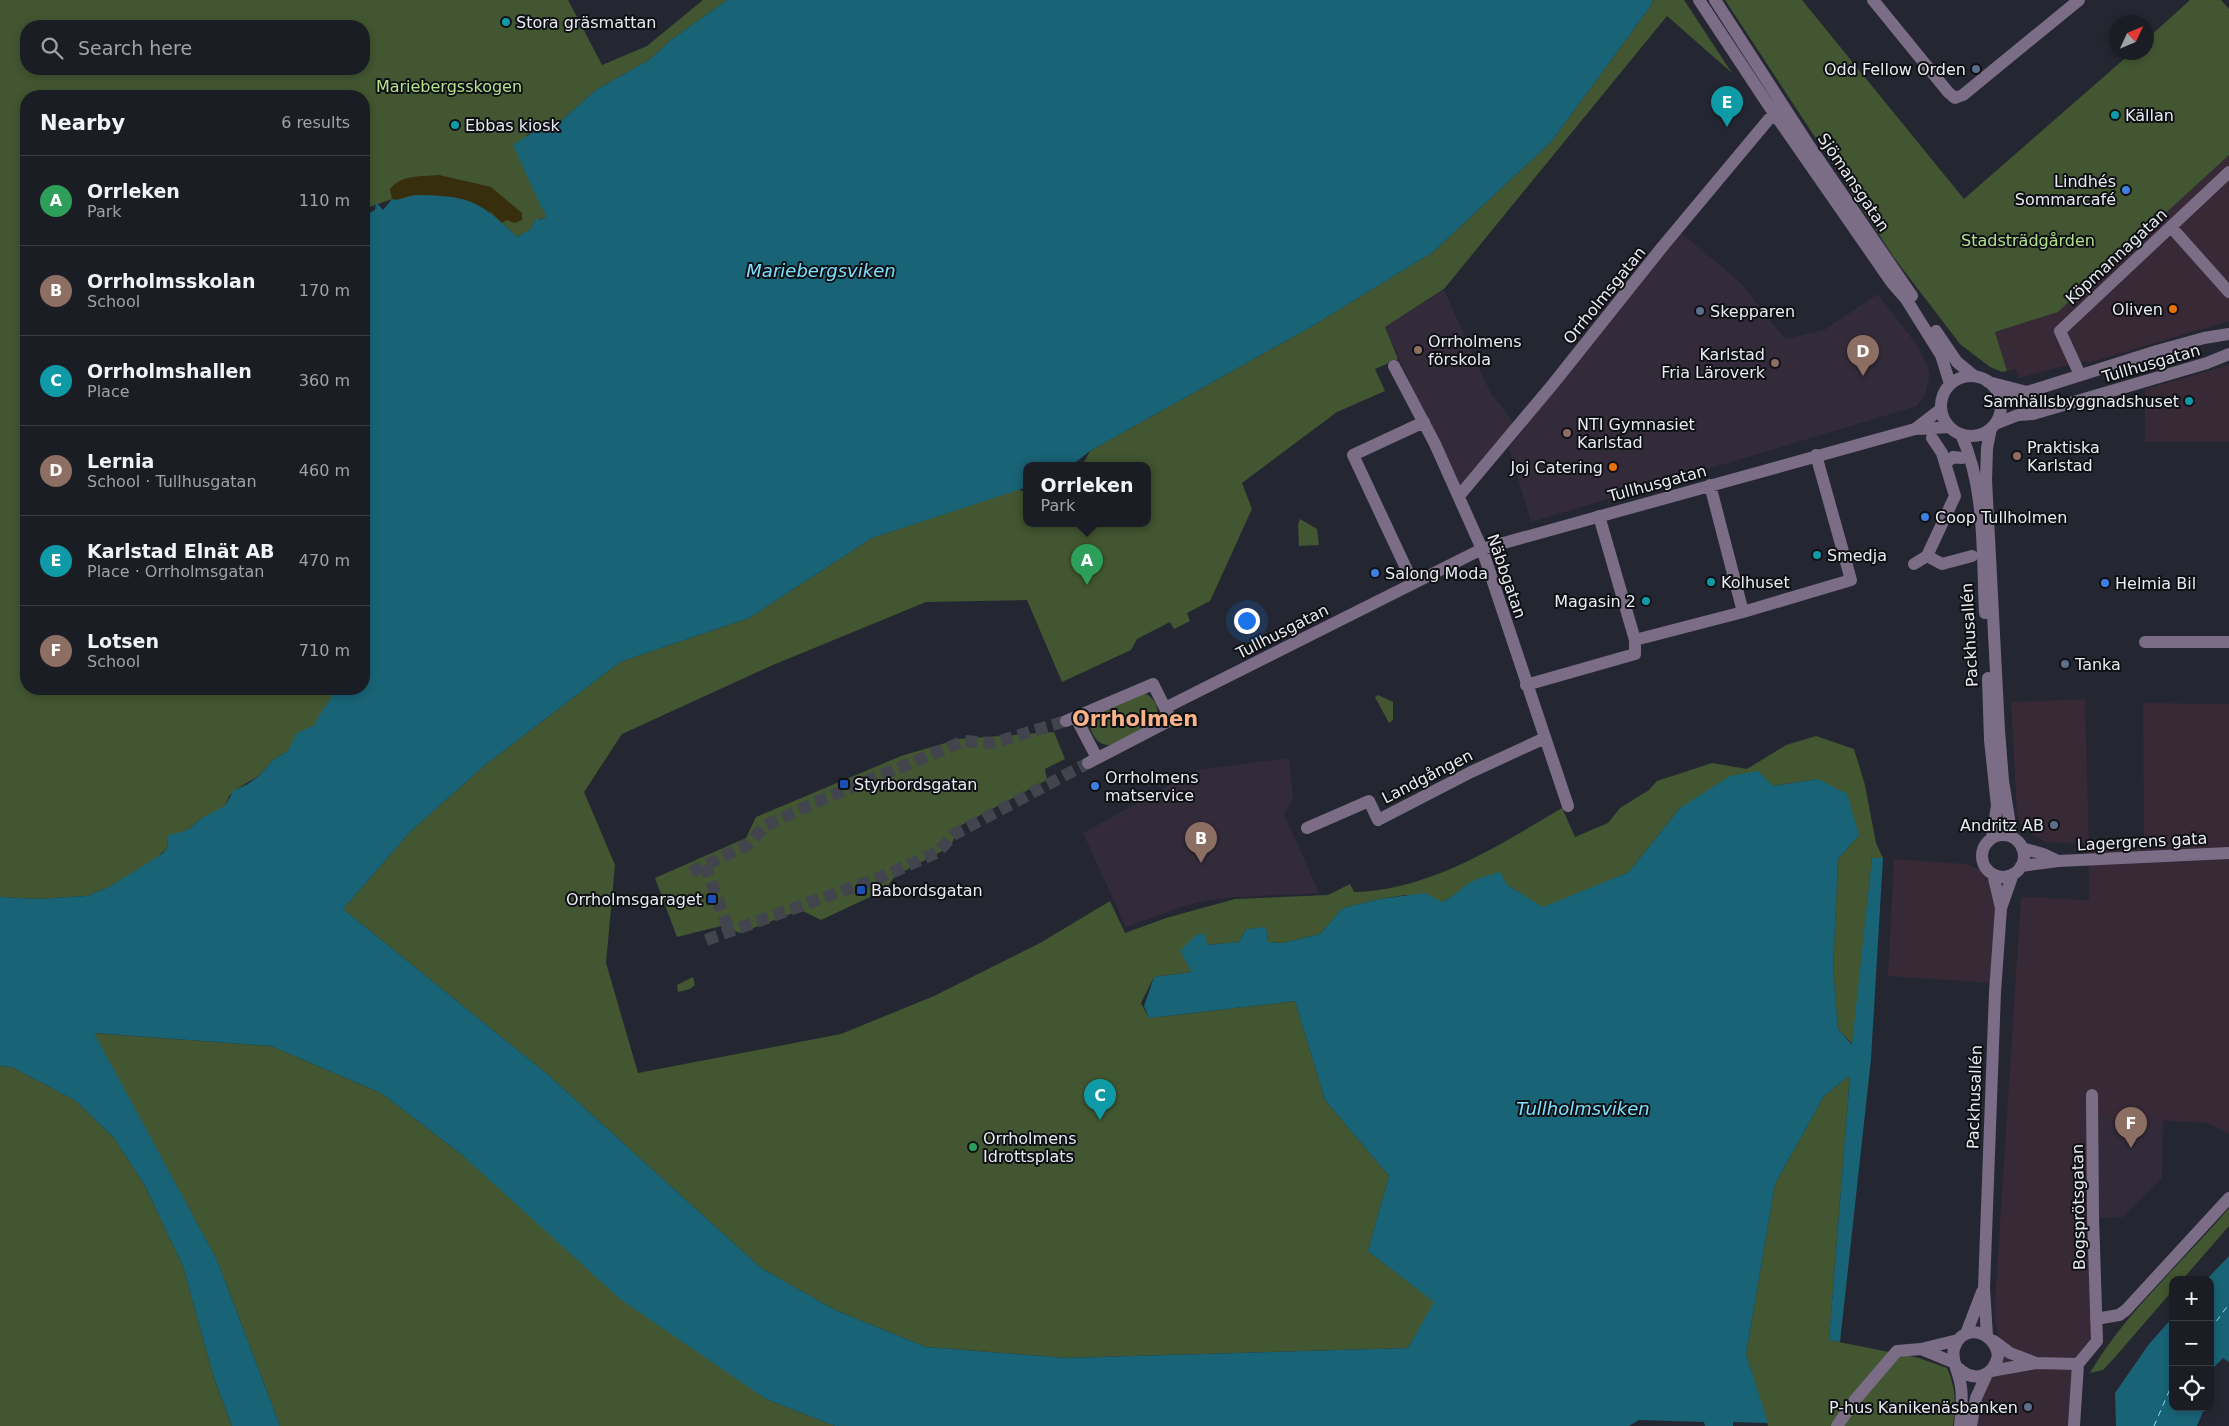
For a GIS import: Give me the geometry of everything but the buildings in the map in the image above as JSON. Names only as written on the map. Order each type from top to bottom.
[{"type":"street","name":"Sjömansgatan","points":[[1699,0],[1775,115],[1892,283],[1906,299],[1941,355],[1948,388]]},
{"type":"street","name":"Sjömansgatan","points":[[1715,0],[1810,147],[1947,348],[1957,362],[1974,376]]},
{"type":"street","points":[[1873,0],[1948,92],[1955,98],[1963,95],[2079,0]]},
{"type":"street","name":"Orrholmsgatan","points":[[1459,496],[1554,384],[1700,202],[1769,119],[1775,115]]},
{"type":"street","name":"Köpmannagatan","points":[[2080,375],[2060,331],[2229,172]]},
{"type":"street","points":[[2171,227],[2229,292]]},
{"type":"street","name":"Tullhusgatan","points":[[1999,396],[2015,399],[2027,392],[2080,375],[2199,339],[2229,334]]},
{"type":"street","name":"Tullhusgatan","points":[[1989,429],[2018,415],[2033,414],[2207,363],[2229,354]]},
{"type":"street","name":"Näbbgatan","points":[[1394,366],[1424,422],[1482,548],[1526,685],[1568,806]]},
{"type":"street","points":[[1988,382],[1996,388],[2001,406],[1999,416],[1989,429],[1968,436],[1949,427],[1941,409],[1948,388],[1958,379],[1974,376],[1988,382],[2027,392]]},
{"type":"street","name":"Tullhusgatan","points":[[1915,428],[1941,409]]},
{"type":"street","points":[[1414,583],[1353,455],[1424,422]]},
{"type":"street","name":"Tullhusgatan","points":[[1165,708],[1482,548],[1915,428],[1949,427]]},
{"type":"street","name":"Packhusallén","points":[[1989,429],[1979,451],[1986,480],[2000,749],[2012,837]]},
{"type":"street","name":"Packhusallén","points":[[1961,434],[1975,472],[1981,532],[1990,740],[1997,806],[1992,837]]},
{"type":"street","points":[[1914,564],[1927,556],[1955,496],[1946,463],[1938,445],[1932,438]]},
{"type":"street","points":[[1635,640],[1743,612],[1851,580],[1816,455]]},
{"type":"street","points":[[1946,463],[1953,458],[1962,458]]},
{"type":"street","points":[[1710,485],[1743,612]]},
{"type":"street","points":[[1526,685],[1635,654],[1635,640],[1599,516]]},
{"type":"street","points":[[1927,556],[1942,564],[1972,556]]},
{"type":"street","points":[[2145,642],[2229,642]]},
{"type":"street","points":[[1153,684],[1165,708],[1171,720],[1093,760],[1071,720],[1153,684]]},
{"type":"street","name":"Landgången","points":[[1307,828],[1369,801],[1378,820],[1471,772],[1545,738]]},
{"type":"street","points":[[1999,835],[2012,837],[2022,848],[2024,860],[2017,870],[2003,877],[1993,874],[1985,868],[1982,857],[1984,846],[1992,837],[1999,835]]},
{"type":"street","name":"Lagergrens gata","points":[[2022,848],[2058,861]]},
{"type":"street","name":"Lagergrens gata","points":[[2017,870],[2058,861],[2229,853]]},
{"type":"street","name":"Packhusallén","points":[[2001,908],[2017,870]]},
{"type":"street","name":"Packhusallén","points":[[1990,1338],[1984,1288],[1995,992],[2001,908],[1993,874]]},
{"type":"street","name":"Bogsprötsgatan","points":[[2078,1364],[2097,1341],[2092,1095]]},
{"type":"street","points":[[2096,1319],[2119,1315],[2126,1310],[2229,1198]]},
{"type":"street","name":"Packhusallén","points":[[1962,1337],[1984,1288]]},
{"type":"street","points":[[1837,1426],[1897,1351],[1921,1350],[1976,1332],[1990,1338],[2010,1353],[2036,1363]]},
{"type":"street","points":[[1960,1426],[1962,1388],[1954,1349],[1962,1337]]},
{"type":"street","points":[[1970,1426],[1976,1398],[1996,1364],[1998,1356],[1990,1338]]},
{"type":"street","points":[[1921,1350],[1956,1366],[1970,1376],[1978,1377],[2036,1363],[2078,1364],[2074,1426]]},
{"type":"shaded area","points":[[2229,155],[2229,321],[2091,362],[2080,362],[2019,378],[2016,369],[2007,371],[1995,332],[2058,312]]},
{"type":"shaded area","points":[[1679,231],[1740,282],[1785,339],[1824,330],[1878,294],[1919,348],[1930,373],[1925,395],[1917,406],[1531,522],[1509,448]]},
{"type":"shaded area","points":[[1444,290],[1490,392],[1516,426],[1459,492],[1385,327]]},
{"type":"shaded area","points":[[2229,365],[2229,442],[2145,442],[2145,389]]},
{"type":"shaded area","points":[[2085,699],[2089,848],[2144,847],[2143,703],[2229,704],[2229,1134],[2208,1123],[2099,1117],[2097,1218],[2102,1327],[2085,1345],[2074,1371],[2070,1426],[1977,1426],[1980,1399],[2004,1354],[1995,1323],[1995,1302],[2021,897],[2089,900],[2089,870],[2085,844],[2045,842],[2024,829],[2017,815],[2011,702]]},
{"type":"shaded area","points":[[1289,758],[1293,797],[1284,814],[1319,893],[1209,900],[1184,906],[1126,927],[1083,833],[1197,770]]},
{"type":"shaded area","points":[[1894,859],[1966,864],[1980,870],[1991,884],[1997,909],[1992,983],[1888,976]]},
{"type":"shaded area","points":[[2099,1117],[2163,1119],[2162,1178],[2123,1217],[2097,1218]]},
{"type":"green space","name":"Mariebergsskogen","points":[[0,0],[568,0],[602,65],[647,46],[703,0],[727,0],[671,40],[649,60],[596,90],[562,120],[542,127],[526,136],[546,217],[539,220],[536,219],[531,229],[517,237],[486,210],[469,202],[448,196],[392,199],[370,207],[370,90],[20,90],[20,695],[333,695],[333,698],[315,725],[288,751],[272,761],[260,775],[237,789],[229,796],[226,805],[199,820],[188,830],[167,838],[168,847],[156,859],[109,887],[87,896],[37,899],[0,897]]},
{"type":"green space","points":[[1653,0],[1684,0],[1732,73],[1667,16],[1444,289],[1385,327],[1398,359],[1375,369],[1385,391],[1337,412],[1242,483],[1252,509],[1210,601],[1187,613],[1190,621],[1174,629],[1170,622],[1137,639],[1131,650],[1062,682],[1027,600],[926,602],[773,665],[622,734],[584,792],[615,865],[606,963],[638,1073],[841,1034],[934,996],[1040,943],[1110,901],[1125,933],[1166,918],[1235,899],[1328,895],[1350,884],[1354,892],[1410,883],[1462,864],[1562,808],[1575,837],[1608,823],[1620,808],[1649,790],[1657,781],[1712,763],[1747,769],[1786,745],[1816,736],[1854,749],[1865,785],[1876,843],[1883,858],[1872,858],[1853,1045],[1838,1029],[1833,969],[1838,859],[1859,835],[1818,779],[1773,786],[1680,808],[1629,872],[1543,908],[1507,885],[1466,885],[1456,895],[1442,902],[1406,895],[1343,908],[1320,934],[1283,943],[1268,942],[1266,928],[1246,929],[1239,942],[1207,945],[1192,972],[1154,977],[1141,1003],[1149,1018],[1295,1001],[1325,1100],[1389,1176],[1368,1251],[1435,1302],[1408,1348],[1065,1358],[926,1347],[835,1310],[761,1268],[546,1073],[343,909],[410,832],[485,765],[620,662],[749,618],[872,538],[1019,489],[1023,492],[1023,527],[1151,527],[1151,462],[1084,462],[1090,451],[1309,328],[1433,252],[1551,142],[1650,7]]},
{"type":"green space","name":"Stadsträdgården","points":[[1725,0],[1802,0],[1964,199],[2123,60],[2154,60],[2154,33],[2190,0],[2221,0],[2229,9],[2229,155],[2058,312],[1995,332],[2007,371],[2002,372],[1990,367],[1960,344],[1895,259]]},
{"type":"green space","points":[[1300,519],[1317,529],[1319,545],[1299,546],[1298,525]]},
{"type":"green space","points":[[1144,693],[1155,702],[1157,707],[1157,716],[1153,724],[1109,745],[1102,744],[1097,740],[1090,728],[1096,714]]},
{"type":"green space","points":[[1378,695],[1393,702],[1393,720],[1389,723],[1375,697]]},
{"type":"green space","points":[[1054,732],[1065,759],[1045,769],[1047,780],[960,826],[950,847],[895,876],[885,890],[821,920],[801,910],[740,933],[721,926],[677,937],[655,878],[746,838],[756,817],[901,756],[959,739]]},
{"type":"green space","points":[[693,977],[695,985],[690,989],[678,992],[677,985]]},
{"type":"green space","points":[[93,1033],[271,1046],[381,1093],[461,1154],[766,1399],[835,1426],[280,1426],[217,1260]]},
{"type":"green space","points":[[0,1066],[12,1067],[76,1101],[115,1139],[145,1186],[183,1266],[214,1378],[232,1426],[0,1426]]},
{"type":"green space","points":[[1850,1075],[1829,1340],[1919,1358],[1947,1368],[1954,1396],[1953,1426],[1768,1426],[1746,1354],[1775,1184],[1824,1096]]},
{"type":"green space","points":[[2229,1208],[2229,1226],[2185,1276],[2169,1276],[2169,1295],[2103,1370],[2090,1373],[2104,1351],[2137,1309]]},
{"type":"sand","points":[[439,175],[491,187],[522,213],[522,220],[515,223],[507,220],[502,223],[492,213],[414,195],[396,200],[392,199],[390,189],[400,181],[412,177]]},
{"type":"water","points":[[727,0],[1653,0],[1650,7],[1551,142],[1433,252],[1309,328],[1090,451],[1076,462],[1023,462],[1023,488],[872,538],[749,618],[620,662],[485,765],[410,832],[343,909],[546,1073],[761,1268],[835,1310],[926,1347],[1065,1358],[1408,1348],[1434,1302],[1368,1251],[1389,1176],[1325,1100],[1295,1001],[1149,1018],[1144,1006],[1154,977],[1192,972],[1180,951],[1196,935],[1205,934],[1207,945],[1239,942],[1246,929],[1266,927],[1268,942],[1283,943],[1320,934],[1343,908],[1380,899],[1425,893],[1442,902],[1473,881],[1500,872],[1507,885],[1543,907],[1629,872],[1680,808],[1730,776],[1758,771],[1773,786],[1818,779],[1847,794],[1859,835],[1838,859],[1833,969],[1838,1029],[1852,1045],[1872,858],[1883,858],[1871,1059],[1840,1342],[1829,1340],[1850,1075],[1824,1096],[1775,1184],[1746,1354],[1768,1423],[1733,1422],[1733,1426],[1705,1426],[1704,1422],[1639,1420],[1629,1426],[835,1426],[766,1399],[620,1299],[461,1154],[381,1093],[271,1046],[94,1033],[217,1260],[280,1426],[232,1426],[214,1378],[183,1266],[145,1186],[115,1139],[76,1101],[12,1067],[0,1066],[0,897],[37,899],[87,896],[109,887],[162,854],[168,847],[167,838],[169,835],[188,830],[199,820],[226,805],[233,791],[248,784],[260,775],[272,761],[288,751],[297,733],[315,725],[332,695],[370,695],[370,213],[375,210],[376,202],[383,210],[392,199],[398,200],[418,195],[450,197],[463,199],[483,208],[517,237],[531,229],[536,218],[540,220],[546,217],[546,214],[513,145],[538,129],[562,120],[596,90],[649,60],[671,40]]},
{"type":"water","points":[[2229,1256],[2229,1362],[2223,1358],[2214,1367],[2214,1276],[2210,1276]]},
{"type":"water","points":[[2169,1322],[2169,1411],[2203,1411],[2197,1426],[2116,1426],[2115,1393],[2149,1344]]},
{"type":"ferry route","points":[[2214,1325],[2229,1304]]},
{"type":"ferry route","points":[[2154,1426],[2169,1391]]},
{"type":"tunnel","points":[[691,872],[747,845],[765,826],[812,804],[964,741],[993,743],[1066,721]]},
{"type":"tunnel","points":[[706,940],[884,876],[938,852],[953,835],[1088,763]]},
{"type":"tunnel","points":[[705,865],[729,931]]},
{"type":"place","name":"Stora gräsmattan","points":[[506,22]]},
{"type":"place","name":"Odd Fellow Orden","points":[[1976,69]]},
{"type":"place","name":"Källan","points":[[2115,115]]},
{"type":"place","name":"Ebbas kiosk","points":[[455,125]]},
{"type":"place","name":"Karlstad Elnät AB","points":[[1727,127]]},
{"type":"place","name":"Lindhés Sommarcafé","points":[[2126,190]]},
{"type":"place","name":"Oliven","points":[[2173,309]]},
{"type":"place","name":"Skepparen","points":[[1700,311]]},
{"type":"place","name":"Orrholmens förskola","points":[[1418,350]]},
{"type":"place","name":"Karlstad Fria Läroverk","points":[[1775,363]]},
{"type":"place","name":"Lernia","points":[[1863,376]]},
{"type":"place","name":"Samhällsbyggnadshuset","points":[[2189,401]]},
{"type":"place","name":"NTI Gymnasiet Karlstad","points":[[1567,433]]},
{"type":"place","name":"Praktiska Karlstad","points":[[2017,456]]},
{"type":"place","name":"Joj Catering","points":[[1613,467]]},
{"type":"place","name":"Coop Tullholmen","points":[[1925,517]]},
{"type":"place","name":"Smedja","points":[[1817,555]]},
{"type":"place","name":"Salong Moda","points":[[1375,573]]},
{"type":"place","name":"Kolhuset","points":[[1711,582]]},
{"type":"place","name":"Helmia Bil","points":[[2105,583]]},
{"type":"place","name":"Orrleken","points":[[1087,585]]},
{"type":"place","name":"Magasin 2","points":[[1646,601]]},
{"type":"place","name":"Tanka","points":[[2065,664]]},
{"type":"place","name":"Styrbordsgatan","points":[[844,784]]},
{"type":"place","name":"Orrholmens matservice","points":[[1095,786]]},
{"type":"place","name":"Andritz AB","points":[[2054,825]]},
{"type":"place","name":"Orrholmsskolan","points":[[1201,863]]},
{"type":"place","name":"Babordsgatan","points":[[861,890]]},
{"type":"place","name":"Orrholmsgaraget","points":[[712,899]]},
{"type":"place","name":"Orrholmshallen","points":[[1100,1120]]},
{"type":"place","name":"Orrholmens Idrottsplats","points":[[973,1147]]},
{"type":"place","name":"Lotsen","points":[[2131,1148]]},
{"type":"place","name":"P-hus Kanikenäsbanken","points":[[2028,1407]]},
{"type":"district","name":"Orrholmen","points":[[1135,719]]},
{"type":"water label","name":"Mariebergsviken","points":[[821,271]]},
{"type":"water label","name":"Tullholmsviken","points":[[1583,1109]]}]
